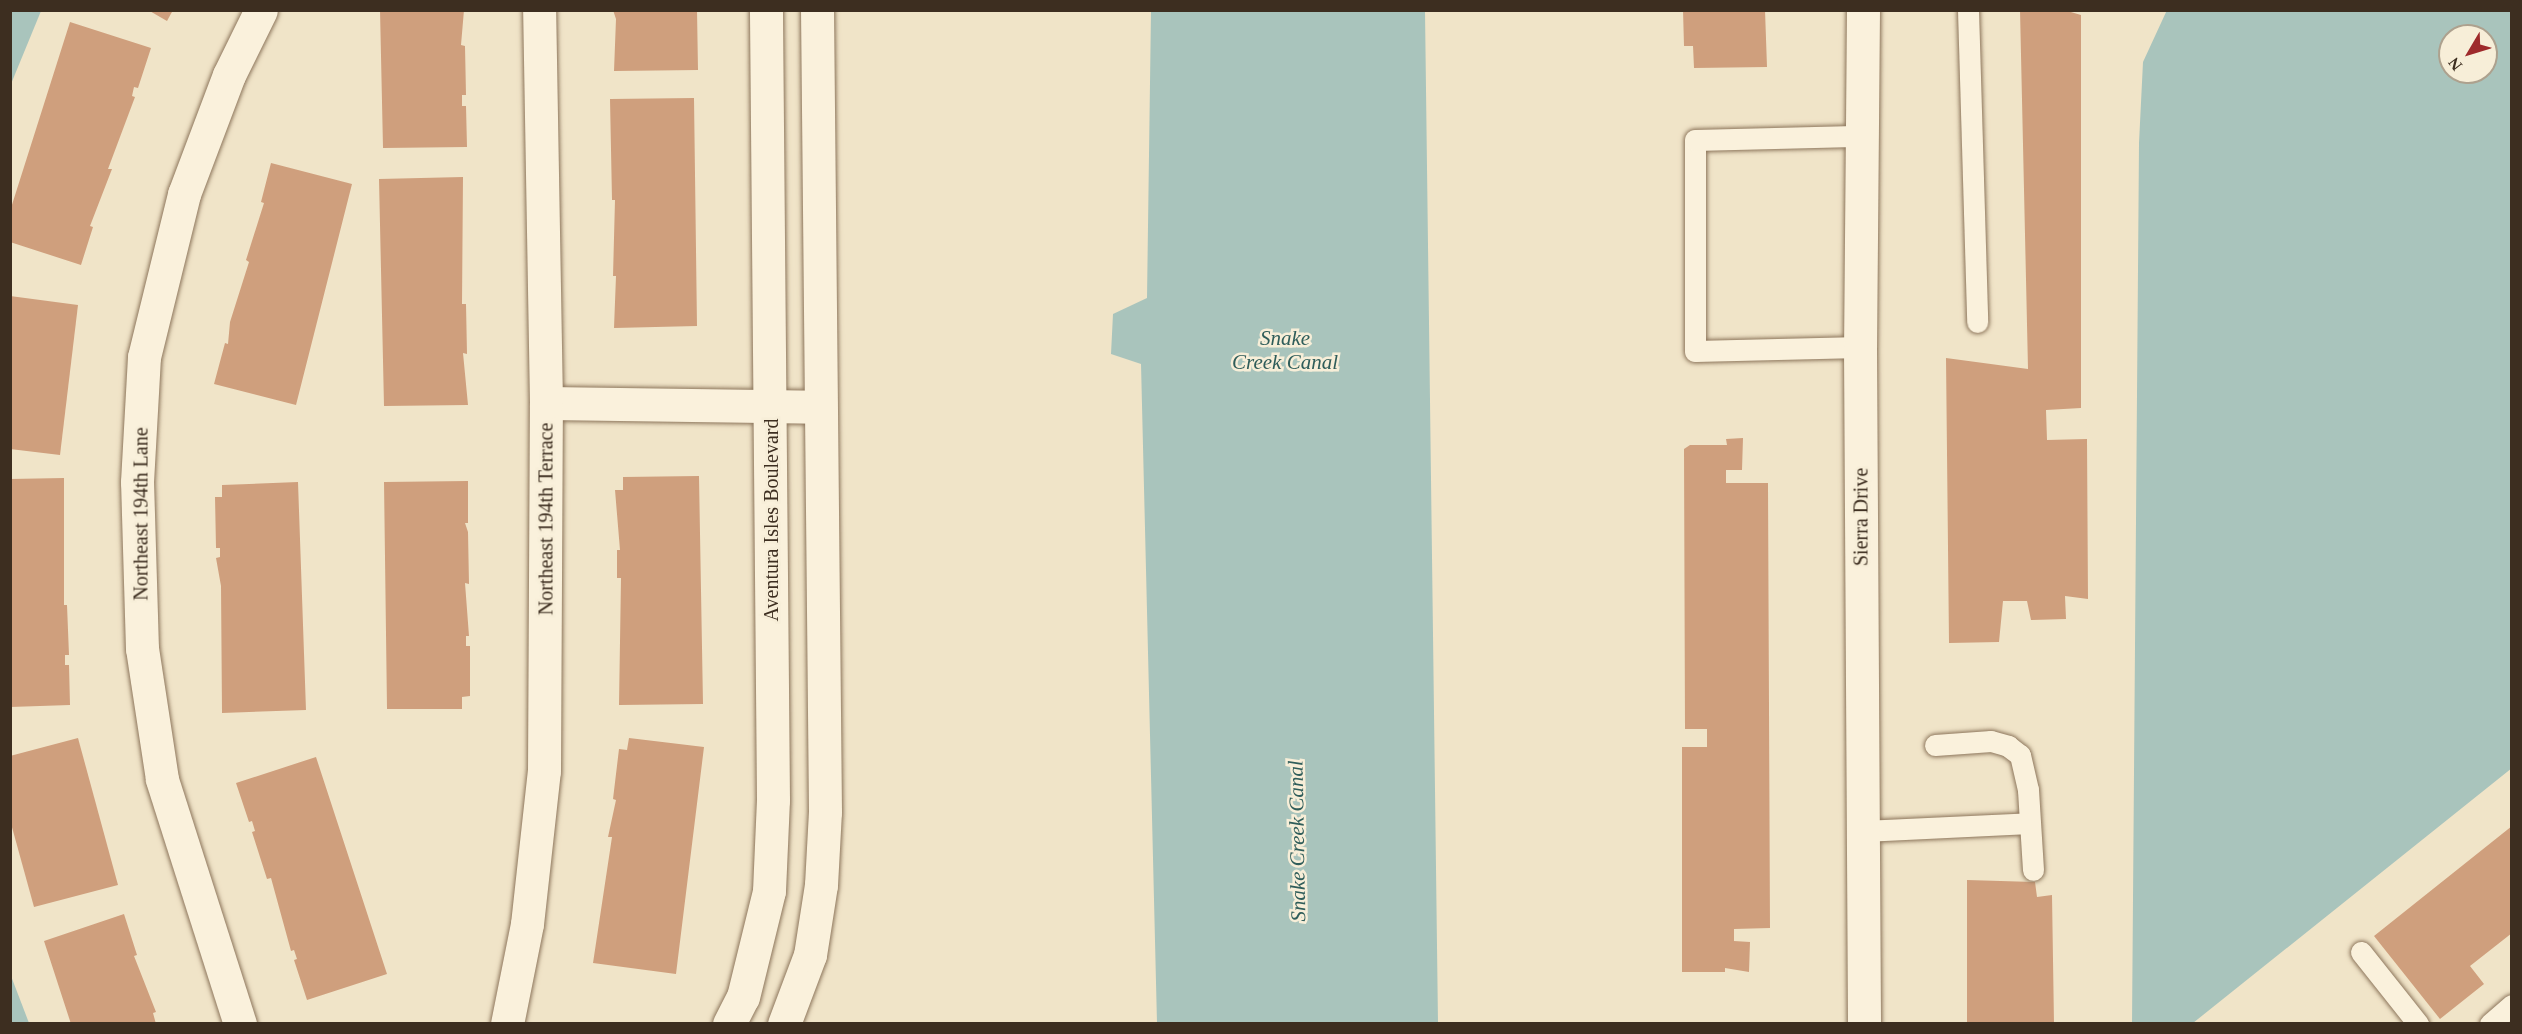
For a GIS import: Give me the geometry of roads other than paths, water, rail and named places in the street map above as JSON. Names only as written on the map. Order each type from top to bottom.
[{"type":"street","name":"Northeast 194th Lane","points":[[240,1023],[162,779],[142,649],[137,482],[144,357],[184,194],[229,75],[261,10]]},
{"type":"street","name":"Northeast 194th Terrace","points":[[507,1023],[527,924],[544,771],[546,403],[539,10]]},
{"type":"street","name":"Aventura Isles Boulevard","points":[[729,1023],[743,997],[769,891],[773,800],[765,10]]},
{"type":"street","points":[[784,1023],[810,955],[821,885],[825,812],[819,407],[817,10]]},
{"type":"street","name":"Sierra Drive","points":[[1863,10],[1864,136],[1860,348],[1864,1023]]},
{"type":"street","points":[[546,403],[819,407]]},
{"type":"lane","points":[[1968,10],[1977,322]]},
{"type":"lane","points":[[1860,348],[1695,351],[1695,140],[1864,136]]},
{"type":"lane","points":[[1935,745],[1991,741],[2008,746],[2020,755],[2027,781],[2033,870]]},
{"type":"lane","points":[[1863,831],[2030,823]]},
{"type":"lane","points":[[2361,952],[2418,1023]]},
{"type":"lane","points":[[2490,1023],[2511,1005]]},
{"type":"water","points":[[2167,10],[2511,11],[2512,768],[2193,1023],[2132,1024],[2139,143],[2143,62]]},
{"type":"water","points":[[10,11],[41,11],[11,84]]},
{"type":"water","name":"Snake Creek Canal","points":[[1151,11],[1425,11],[1438,1023],[1157,1023],[1141,364],[1111,354],[1113,314],[1147,298]]},
{"type":"water","points":[[11,976],[29,1023],[11,1023]]}]
